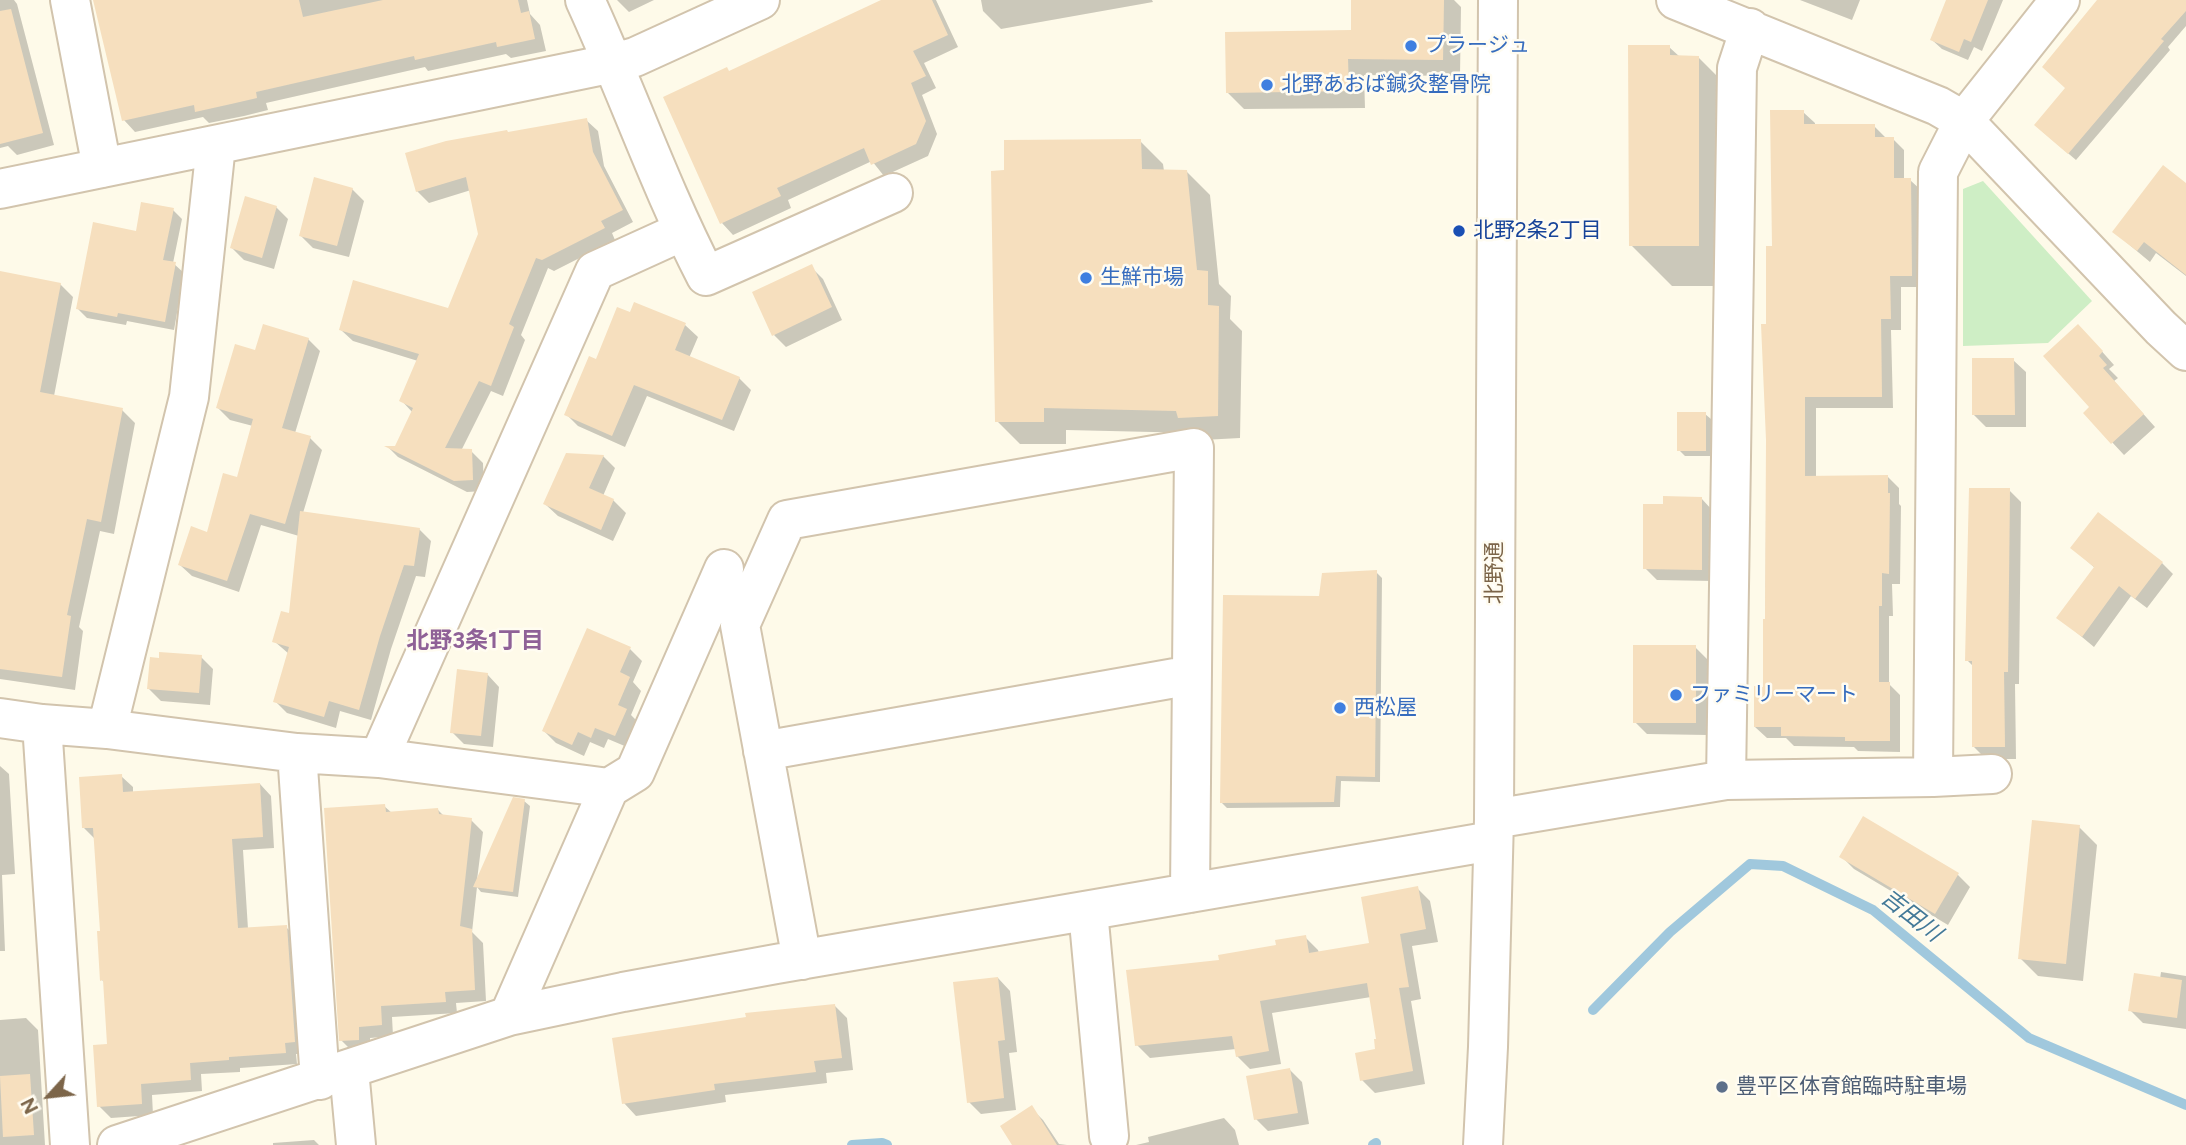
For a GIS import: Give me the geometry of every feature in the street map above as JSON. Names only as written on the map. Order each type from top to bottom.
[{"type":"street","points":[[71,0],[102,168]]},
{"type":"street","points":[[585,0],[683,231],[706,276],[892,193]]},
{"type":"street","points":[[0,189],[614,63],[635,57],[760,0]]},
{"type":"street","name":"北野通","points":[[1483,1145],[1493,830],[1498,0]]},
{"type":"street","points":[[1676,0],[1938,106],[1964,121],[2186,351]]},
{"type":"street","points":[[1933,777],[1938,172],[1964,121],[2060,0]]},
{"type":"street","points":[[1726,780],[1737,68],[1750,28]]},
{"type":"street","points":[[107,729],[189,397],[216,145]]},
{"type":"street","points":[[379,758],[595,271],[683,231]]},
{"type":"street","points":[[802,960],[740,625],[788,520],[1194,448],[1190,893]]},
{"type":"street","points":[[509,1016],[609,788],[635,772],[724,569]]},
{"type":"street","points":[[763,751],[1192,675]]},
{"type":"street","points":[[0,718],[297,753],[379,758],[609,788]]},
{"type":"street","points":[[42,724],[69,1145]]},
{"type":"street","points":[[297,753],[334,1075],[356,1145]]},
{"type":"street","points":[[117,1145],[509,1016],[623,992],[1190,893],[1726,780],[1992,775]]},
{"type":"street","points":[[1088,911],[1109,1136]]},
{"type":"green space","points":[[1983,181],[2092,301],[2048,343],[1963,346],[1963,189]]},
{"type":"building","points":[[93,0],[299,0],[303,17],[383,0],[518,0],[521,13],[529,11],[535,39],[497,47],[496,42],[415,60],[414,56],[256,92],[257,98],[231,104],[195,112],[194,105],[122,121]]},
{"type":"building","points":[[881,0],[932,0],[948,35],[913,51],[926,76],[911,83],[926,121],[916,144],[871,165],[864,148],[777,188],[781,196],[720,224],[663,97],[727,67],[729,71]]},
{"type":"building","points":[[1351,0],[1444,0],[1443,60],[1348,59],[1349,91],[1226,93],[1225,32],[1351,30]]},
{"type":"building","points":[[1946,0],[1988,0],[1971,42],[1964,39],[1959,52],[1930,40]]},
{"type":"building","points":[[2097,0],[2186,0],[2186,11],[2161,39],[2164,41],[2068,154],[2034,125],[2065,88],[2042,67]]},
{"type":"building","points":[[11,9],[43,133],[0,144],[0,11]]},
{"type":"building","points":[[1628,45],[1670,45],[1670,55],[1699,56],[1699,246],[1629,246]]},
{"type":"building","points":[[1770,110],[1804,110],[1804,124],[1875,124],[1875,137],[1894,137],[1894,178],[1911,178],[1912,276],[1890,276],[1891,319],[1881,319],[1882,397],[1805,397],[1805,476],[1888,475],[1889,574],[1882,573],[1879,682],[1890,682],[1890,741],[1781,736],[1781,727],[1754,727],[1754,686],[1763,687],[1765,619],[1766,440],[1761,324],[1766,324],[1766,246],[1772,246]]},
{"type":"building","points":[[587,118],[593,152],[623,210],[601,221],[605,228],[542,260],[536,258],[509,324],[514,327],[491,386],[479,381],[445,448],[472,449],[473,480],[454,481],[384,446],[395,446],[413,408],[399,401],[419,354],[339,330],[353,280],[448,308],[478,234],[466,177],[416,192],[405,153],[446,141]]},
{"type":"building","points":[[1141,139],[1142,169],[1187,170],[1197,270],[1208,271],[1208,305],[1219,306],[1218,416],[1178,418],[1176,411],[1044,408],[1044,422],[995,422],[991,171],[1004,170],[1004,140]]},
{"type":"building","points":[[2163,165],[2186,183],[2186,275],[2144,242],[2137,251],[2112,232]]},
{"type":"building","points":[[314,177],[353,188],[337,246],[299,236]]},
{"type":"building","points":[[245,196],[277,206],[262,258],[230,248]]},
{"type":"building","points":[[141,202],[174,208],[163,260],[176,262],[165,322],[118,313],[117,317],[76,309],[93,222],[136,231]]},
{"type":"building","points":[[812,264],[832,307],[772,336],[752,292]]},
{"type":"building","points":[[0,271],[61,283],[40,392],[123,408],[101,522],[87,519],[67,615],[71,616],[62,677],[0,669]]},
{"type":"building","points":[[634,302],[686,323],[675,350],[740,377],[722,420],[634,385],[612,436],[564,415],[589,356],[596,359],[617,307],[630,312]]},
{"type":"building","points":[[263,324],[309,338],[282,428],[311,436],[285,524],[250,514],[227,581],[178,565],[191,526],[207,532],[223,473],[237,477],[253,419],[216,408],[235,344],[255,350]]},
{"type":"building","points":[[2078,324],[2103,351],[2099,356],[2107,365],[2103,368],[2144,414],[2111,444],[2083,413],[2089,407],[2043,356]]},
{"type":"building","points":[[1972,358],[2014,358],[2015,415],[1972,415]]},
{"type":"building","points":[[1677,412],[1706,412],[1706,451],[1677,451]]},
{"type":"building","points":[[566,453],[604,455],[589,488],[614,499],[601,530],[543,504]]},
{"type":"building","points":[[1969,488],[2010,488],[2008,672],[2004,672],[2005,747],[1972,747],[1972,661],[1965,661]]},
{"type":"building","points":[[1663,496],[1702,497],[1702,570],[1643,569],[1643,504],[1663,504]]},
{"type":"building","points":[[300,511],[420,528],[414,566],[404,565],[359,710],[329,701],[324,717],[273,702],[289,647],[272,642],[281,611],[289,613]]},
{"type":"building","points":[[2098,512],[2163,562],[2135,599],[2119,586],[2082,637],[2056,618],[2094,567],[2070,548]]},
{"type":"building","points":[[1377,570],[1375,777],[1336,776],[1334,802],[1220,803],[1223,595],[1319,596],[1322,573]]},
{"type":"building","points":[[587,628],[631,647],[620,672],[630,677],[618,705],[627,709],[615,736],[595,728],[591,738],[578,732],[572,745],[542,731]]},
{"type":"building","points":[[1633,645],[1696,645],[1696,723],[1633,723]]},
{"type":"building","points":[[159,652],[202,655],[199,693],[147,689],[150,657],[159,658]]},
{"type":"building","points":[[457,669],[488,673],[481,736],[450,733]]},
{"type":"building","points":[[122,774],[123,792],[260,783],[263,837],[232,839],[238,928],[287,925],[295,1042],[285,1043],[286,1053],[190,1063],[191,1080],[141,1084],[142,1104],[97,1107],[93,1045],[107,1044],[103,980],[100,981],[97,931],[100,931],[93,828],[82,828],[79,777]]},
{"type":"building","points":[[513,797],[525,799],[513,892],[473,887]]},
{"type":"building","points":[[385,804],[386,812],[438,808],[439,814],[472,818],[460,926],[472,929],[475,990],[445,992],[446,1002],[381,1006],[382,1025],[359,1027],[359,1040],[339,1041],[324,808]]},
{"type":"building","points":[[1863,816],[1959,873],[1935,914],[1839,857]]},
{"type":"building","points":[[2032,820],[2080,825],[2066,964],[2018,959]]},
{"type":"building","points":[[1418,886],[1426,929],[1400,934],[1409,987],[1399,988],[1413,1071],[1360,1081],[1355,1053],[1375,1049],[1376,1039],[1367,983],[1260,1001],[1269,1051],[1236,1057],[1232,1036],[1135,1046],[1126,970],[1219,960],[1218,955],[1276,945],[1275,940],[1306,935],[1309,953],[1369,943],[1361,897]]},
{"type":"building","points":[[2134,973],[2182,980],[2177,1018],[2128,1011]]},
{"type":"building","points":[[998,977],[1005,1040],[998,1041],[1004,1098],[967,1103],[953,982]]},
{"type":"building","points":[[835,1004],[842,1058],[814,1061],[816,1072],[714,1084],[715,1090],[622,1104],[612,1038],[746,1017],[745,1013]]},
{"type":"building","points":[[1290,1068],[1298,1113],[1254,1120],[1246,1076]]},
{"type":"building","points":[[30,1074],[34,1135],[3,1137],[0,1076]]},
{"type":"building","points":[[1032,1105],[1057,1145],[1012,1145],[1000,1126]]},
{"type":"waterway","name":"吉田川","points":[[1593,1010],[1670,932],[1750,864],[1783,866],[1873,910],[2029,1038],[2186,1105]]},
{"type":"waterway","name":"吉田川","points":[[852,1145],[887,1145]]},
{"type":"place","name":"プラージュ","points":[[1411,46]]},
{"type":"place","name":"北野あおば鍼灸整骨院","points":[[1267,85]]},
{"type":"place","name":"北野2条2丁目","points":[[1459,231]]},
{"type":"place","name":"生鮮市場","points":[[1086,278]]},
{"type":"place","name":"ファミリーマート","points":[[1676,695]]},
{"type":"place","name":"西松屋","points":[[1340,708]]},
{"type":"place","name":"豊平区体育館臨時駐車場","points":[[1722,1087]]},
{"type":"district","name":"北野3条1丁目","points":[[475,641]]}]
